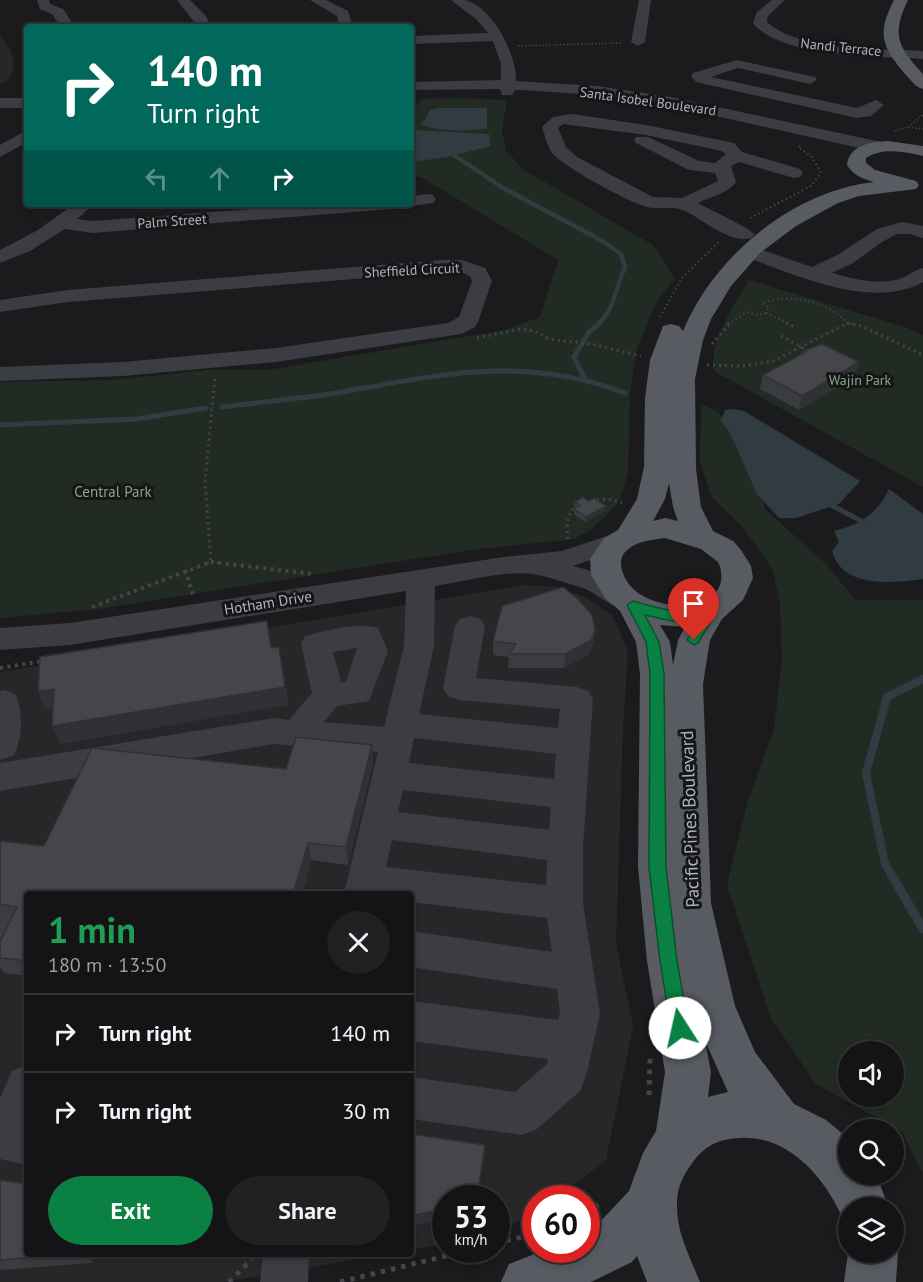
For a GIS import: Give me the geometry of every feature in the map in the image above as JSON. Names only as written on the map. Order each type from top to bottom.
[{"type":"main road","points":[[901,0],[891,15],[888,25],[890,36],[896,53],[923,84]]},
{"type":"main road","points":[[625,527],[665,528],[701,536],[719,546],[731,559],[737,574],[736,589],[726,602],[710,612],[692,616],[651,613],[628,602],[609,585],[604,570],[606,555],[625,527],[651,499],[658,466],[657,408],[662,360],[684,303],[715,260],[768,218],[850,179],[862,152],[923,138]]},
{"type":"main road","points":[[889,147],[923,151]]},
{"type":"main road","points":[[857,165],[879,179],[916,185]]},
{"type":"main road","points":[[743,238],[768,236],[805,212],[833,198],[858,190],[916,185]]},
{"type":"main road","points":[[701,536],[687,509],[682,483],[681,403],[685,363],[702,312],[743,238]]},
{"type":"main road","name":"Pacific Pines Boulevard","points":[[628,602],[653,642],[657,674],[658,867],[668,961],[688,1072],[679,1138]]},
{"type":"main road","name":"Pacific Pines Boulevard","points":[[710,612],[694,640],[686,684],[691,903],[713,1007],[740,1068],[777,1119]]},
{"type":"main road","points":[[674,1282],[657,1245],[652,1203],[660,1167],[679,1138],[707,1119],[741,1112],[777,1119],[812,1137],[841,1165],[858,1197]]},
{"type":"main road","points":[[527,1282],[540,1279],[614,1244],[652,1203]]},
{"type":"main road","points":[[870,1282],[871,1263]]},
{"type":"street","points":[[43,0],[44,6],[58,12],[65,24]]},
{"type":"street","points":[[183,0],[203,24]]},
{"type":"street","points":[[316,0],[343,14],[345,24]]},
{"type":"street","points":[[638,42],[645,0]]},
{"type":"street","name":"Nandi Terrace","points":[[774,1],[762,15],[760,23],[767,31],[781,38],[817,46],[923,55]]},
{"type":"street","points":[[460,2],[483,2]]},
{"type":"street","points":[[460,2],[478,12],[508,56],[507,89]]},
{"type":"street","points":[[414,39],[499,42]]},
{"type":"street","points":[[810,80],[739,59],[698,76],[857,113],[864,113],[876,105]]},
{"type":"street","name":"Santa Isobel Boulevard","points":[[414,86],[599,92],[656,99],[757,118],[854,143],[889,147]]},
{"type":"street","name":"Santa Isobel Boulevard","points":[[414,92],[507,89],[659,106],[711,115],[810,140],[829,146],[857,165]]},
{"type":"street","points":[[757,118],[781,97]]},
{"type":"street","points":[[0,104],[24,119]]},
{"type":"street","points":[[794,173],[734,155],[728,147],[646,130],[572,119],[560,120],[550,126],[558,149],[572,161],[649,202],[686,204],[743,238],[816,273],[855,285],[884,288],[907,284],[923,274]]},
{"type":"street","points":[[0,152],[24,122]]},
{"type":"street","points":[[646,130],[641,138],[644,142],[695,166],[722,169]]},
{"type":"street","points":[[686,204],[700,195],[722,187],[727,182],[722,169],[723,163],[733,158],[734,155]]},
{"type":"street","points":[[0,257],[15,252],[62,223],[81,207]]},
{"type":"street","name":"Palm Street","points":[[62,223],[93,227],[351,207]]},
{"type":"street","points":[[816,273],[848,258],[887,230],[898,227],[921,229]]},
{"type":"street","name":"Sheffield Circuit","points":[[0,306],[68,296],[451,265],[478,272],[482,281],[467,322],[453,329],[276,355],[123,369],[0,374]]},
{"type":"street","name":"Hotham Drive","points":[[0,639],[70,634],[504,566],[535,565],[590,555],[625,527]]},
{"type":"street","name":"Hotham Drive","points":[[535,565],[595,582],[628,602]]},
{"type":"street","points":[[422,580],[419,598],[419,646],[364,887],[564,903]]},
{"type":"street","points":[[419,646],[468,639],[452,730]]},
{"type":"street","points":[[414,1098],[522,1114],[565,1076],[580,1014],[564,903],[565,847],[577,699],[459,688]]},
{"type":"street","points":[[297,733],[328,695]]},
{"type":"street","points":[[0,703],[4,702],[2,747],[0,747]]},
{"type":"street","points":[[0,777],[274,731],[399,733],[452,730],[574,743]]},
{"type":"street","points":[[390,775],[569,795]]},
{"type":"street","points":[[378,824],[565,847]]},
{"type":"street","points":[[414,949],[574,973]]},
{"type":"street","points":[[414,1021],[574,1042]]},
{"type":"street","points":[[24,1093],[4,1139],[24,1142]]},
{"type":"street","points":[[284,1282],[285,1257]]},
{"type":"path","points":[[499,42],[638,42]]},
{"type":"path","points":[[923,115],[908,127],[923,126]]},
{"type":"path","points":[[656,324],[682,278],[743,238],[758,213],[817,181],[821,173],[817,163],[798,147],[810,140]]},
{"type":"path","points":[[766,313],[769,308],[762,303],[779,297],[790,297],[836,313],[848,323],[861,326],[923,355]]},
{"type":"path","points":[[705,348],[717,341],[730,322],[747,312],[758,315],[766,313],[797,328]]},
{"type":"path","points":[[702,365],[741,366],[773,361],[848,323]]},
{"type":"path","points":[[781,336],[816,354]]},
{"type":"path","points":[[576,343],[592,344],[646,357]]},
{"type":"path","points":[[210,562],[205,482],[215,372]]},
{"type":"path","points":[[588,500],[608,499],[625,527]]},
{"type":"path","points":[[572,548],[567,534],[568,522],[571,508],[580,502]]},
{"type":"path","points":[[70,634],[72,615],[210,562],[320,576],[308,579]]},
{"type":"path","points":[[230,1282],[251,1257]]},
{"type":"path","points":[[340,1282],[432,1259]]},
{"type":"shaded area","points":[[0,35],[11,51],[14,61],[13,71],[7,81],[0,85]]},
{"type":"shaded area","points":[[487,108],[487,129],[444,130],[419,124],[425,120],[430,110]]},
{"type":"shaded area","points":[[414,130],[489,134],[491,146],[447,157],[414,162]]},
{"type":"shaded area","points":[[725,410],[744,411],[860,481],[839,504],[796,518],[779,518],[757,494],[731,435],[721,420]]},
{"type":"shaded area","points":[[889,489],[923,514],[923,579],[884,582],[857,578],[846,572],[832,551],[839,542],[834,531],[867,517],[879,505]]},
{"type":"shaded area","points":[[525,585],[557,587],[587,598],[613,616],[628,652],[623,729],[616,942],[633,1026],[606,1160],[573,1185],[522,1185],[522,1221],[510,1225],[510,1185],[432,1185],[432,1246],[414,1249],[414,891],[24,891],[24,1257],[369,1257],[223,1282],[0,1282],[0,672]]},
{"type":"green space","name":"Central Park","points":[[422,99],[507,100],[502,131],[506,151],[524,170],[653,245],[675,278],[656,303],[637,348],[630,392],[628,474],[618,503],[592,529],[574,539],[471,550],[98,609],[0,618],[0,382],[114,380],[207,370],[268,370],[505,330],[540,317],[558,260],[423,178],[414,176],[414,108]]},
{"type":"green space","name":"Wajin Park","points":[[749,280],[905,327],[923,335],[923,487],[714,371],[713,360],[719,336]]},
{"type":"green space","points":[[701,404],[717,411],[743,442],[765,509],[827,565],[855,600],[923,600],[923,1174],[904,1136],[904,1119],[879,1119],[857,1107],[904,1107],[904,1041],[838,1041],[838,1096],[816,1084],[771,1018],[727,885],[748,801],[774,729],[782,659],[780,604],[773,570],[745,530],[711,496],[700,460]]},
{"type":"building","points":[[822,344],[859,362],[802,396],[763,375],[806,352],[803,351]]},
{"type":"building","points":[[583,497],[588,501],[594,498],[606,506],[586,517],[574,509],[580,505],[575,502]]},
{"type":"building","points":[[563,587],[592,615],[595,630],[591,640],[565,654],[509,654],[516,644],[493,641],[502,606]]},
{"type":"building","points":[[267,621],[271,648],[279,647],[285,687],[52,726],[54,689],[38,691],[40,657]]},
{"type":"building","points":[[296,737],[372,745],[346,847],[308,843],[294,891],[24,891],[24,961],[0,958],[0,942],[17,907],[0,904],[1,841],[44,846],[92,748],[286,769]]},
{"type":"building","points":[[414,1134],[485,1145],[479,1185],[432,1185],[432,1211],[414,1215]]},
{"type":"building","points":[[0,1180],[24,1184],[24,1257],[41,1257],[0,1260]]},
{"type":"waterway","points":[[454,155],[503,188],[601,240],[621,254],[625,267],[608,312],[598,324]]},
{"type":"waterway","points":[[585,379],[574,357],[589,332],[600,323]]},
{"type":"waterway","points":[[222,407],[481,372],[516,371],[551,374],[588,381],[625,393]]},
{"type":"waterway","points":[[0,425],[137,419],[206,408]]},
{"type":"waterway","points":[[827,503],[867,524]]},
{"type":"waterway","points":[[892,875],[885,864],[866,773],[887,697],[923,679]]},
{"type":"waterway","points":[[891,874],[923,929]]},
{"type":"route","points":[[680,1028],[668,961],[658,867],[657,674],[653,642],[633,605],[651,613],[672,616],[692,616],[710,612],[694,640]]}]
